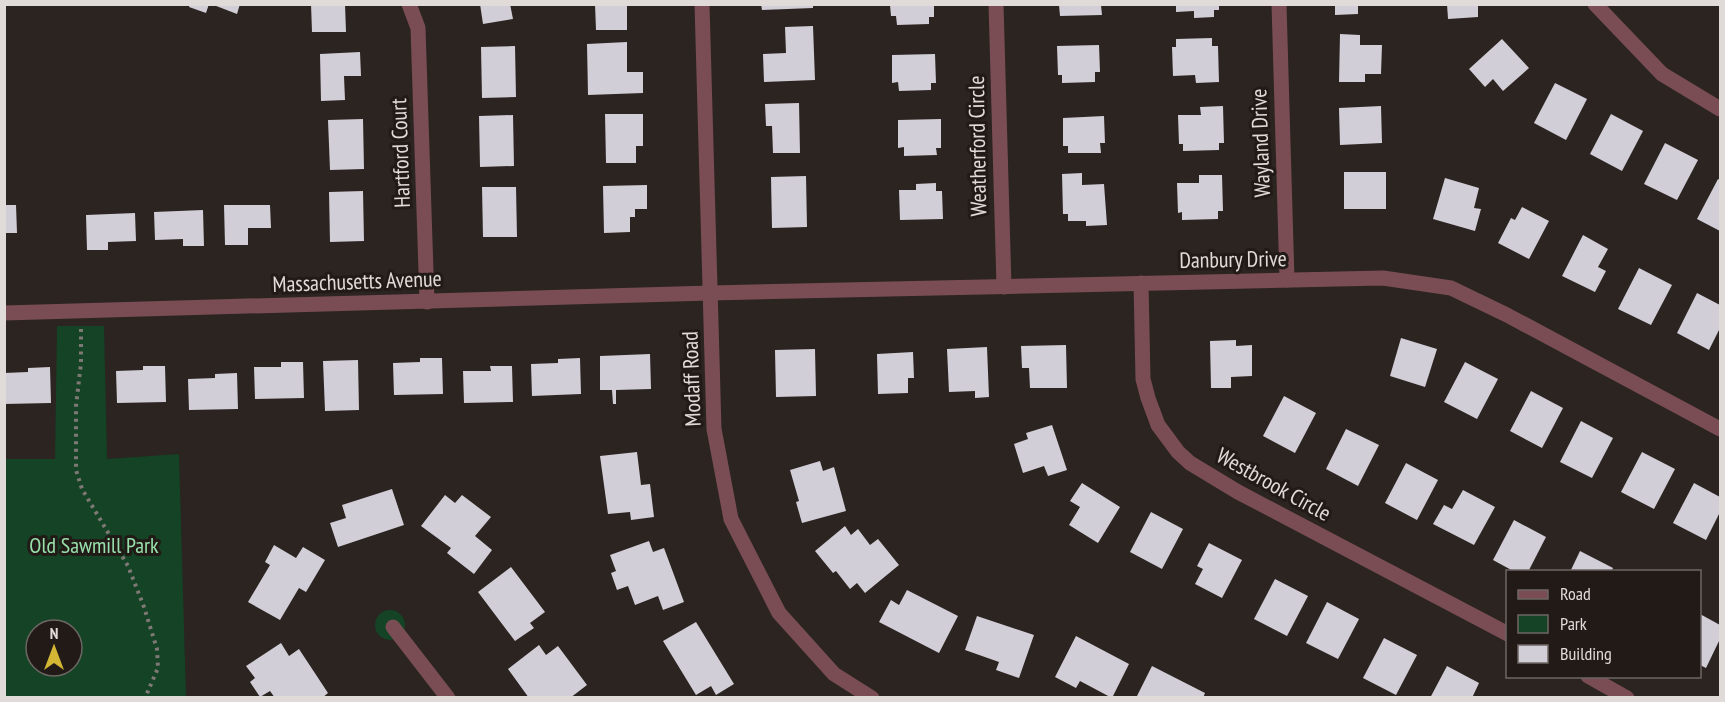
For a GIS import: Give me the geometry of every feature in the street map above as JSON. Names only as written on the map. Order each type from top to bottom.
[{"type":"street","name":"Hartford Court","points":[[409,4],[418,28],[427,302]]},
{"type":"street","name":"Modaff Road","points":[[702,4],[714,429],[731,519],[779,613],[834,674],[872,698]]},
{"type":"street","name":"Weatherford Circle","points":[[996,4],[1004,287]]},
{"type":"street","name":"Wayland Drive","points":[[1279,4],[1287,280]]},
{"type":"street","points":[[1595,4],[1662,74],[1720,109]]},
{"type":"street","name":"Danbury Drive","points":[[711,293],[1383,278],[1451,288],[1507,315],[1720,429]]},
{"type":"street","name":"Westbrook Circle","points":[[1141,283],[1143,379],[1158,425],[1178,452],[1190,463],[1238,492],[1506,633]]},
{"type":"street","name":"Massachusetts Avenue","points":[[4,313],[711,293]]},
{"type":"street","points":[[393,627],[448,698]]},
{"type":"street","points":[[1592,678],[1627,698]]},
{"type":"path","points":[[81,328],[81,363],[76,406],[76,470],[82,489],[128,566],[157,649],[158,668],[146,698]]},
{"type":"green space","name":"Old Sawmill Park","points":[[57,326],[104,326],[107,459],[179,454],[186,697],[5,697],[5,459],[55,459]]},
{"type":"green space","points":[[390,610],[401,614],[405,625],[401,636],[390,640],[379,636],[375,625],[379,614]]},
{"type":"building","points":[[190,4],[209,4],[206,13],[189,7]]},
{"type":"building","points":[[211,4],[240,4],[237,14]]},
{"type":"building","points":[[311,4],[345,4],[346,32],[312,32]]},
{"type":"building","points":[[480,4],[510,4],[513,19],[483,24]]},
{"type":"building","points":[[595,4],[627,4],[627,30],[596,30]]},
{"type":"building","points":[[761,4],[813,4],[813,8],[762,10]]},
{"type":"building","points":[[1176,4],[1219,4],[1219,10],[1214,10],[1214,17],[1194,18],[1194,11],[1176,12]]},
{"type":"building","points":[[1335,4],[1358,4],[1358,14],[1335,15]]},
{"type":"building","points":[[1447,4],[1478,4],[1478,17],[1448,19]]},
{"type":"building","points":[[890,5],[934,5],[934,17],[929,17],[929,24],[897,25],[896,16],[891,16]]},
{"type":"building","points":[[1059,5],[1101,5],[1102,15],[1060,16]]},
{"type":"building","points":[[813,26],[815,80],[764,82],[763,54],[786,53],[785,27]]},
{"type":"building","points":[[1340,34],[1360,35],[1360,45],[1382,45],[1381,74],[1365,74],[1365,82],[1339,82]]},
{"type":"building","points":[[1212,38],[1212,46],[1218,46],[1219,82],[1196,83],[1195,75],[1173,76],[1172,47],[1176,47],[1176,39]]},
{"type":"building","points":[[1502,39],[1529,68],[1503,91],[1493,79],[1485,87],[1469,69]]},
{"type":"building","points":[[627,42],[627,72],[643,72],[643,93],[588,95],[587,44]]},
{"type":"building","points":[[1099,45],[1100,72],[1095,72],[1095,82],[1062,83],[1062,75],[1058,75],[1057,46]]},
{"type":"building","points":[[515,46],[516,97],[482,98],[481,47]]},
{"type":"building","points":[[360,52],[361,76],[344,76],[345,100],[321,101],[320,54]]},
{"type":"building","points":[[935,54],[936,83],[931,83],[931,90],[899,91],[898,82],[892,83],[892,55]]},
{"type":"building","points":[[1555,83],[1587,99],[1566,140],[1534,123]]},
{"type":"building","points":[[799,103],[800,153],[773,153],[772,126],[766,126],[765,104]]},
{"type":"building","points":[[1223,106],[1224,143],[1219,143],[1219,150],[1183,151],[1183,144],[1179,144],[1178,115],[1201,115],[1200,107]]},
{"type":"building","points":[[1381,106],[1382,143],[1340,145],[1339,108]]},
{"type":"building","points":[[605,114],[643,114],[643,146],[636,146],[636,163],[606,163]]},
{"type":"building","points":[[1611,114],[1643,131],[1622,171],[1590,154]]},
{"type":"building","points":[[513,115],[514,166],[480,167],[479,116]]},
{"type":"building","points":[[1104,116],[1105,143],[1100,143],[1101,153],[1068,153],[1068,146],[1063,146],[1063,118]]},
{"type":"building","points":[[363,119],[364,169],[330,170],[328,120]]},
{"type":"building","points":[[941,119],[941,148],[936,148],[937,155],[904,156],[904,147],[898,148],[898,120]]},
{"type":"building","points":[[1665,143],[1698,160],[1677,200],[1644,184]]},
{"type":"building","points":[[1344,172],[1386,172],[1386,209],[1344,209]]},
{"type":"building","points":[[1082,173],[1082,185],[1104,184],[1107,225],[1086,226],[1086,221],[1068,221],[1068,214],[1063,214],[1062,174]]},
{"type":"building","points":[[1199,175],[1222,175],[1223,211],[1218,211],[1218,219],[1182,220],[1182,212],[1178,213],[1177,183],[1199,183]]},
{"type":"building","points":[[806,176],[807,227],[772,228],[771,177]]},
{"type":"building","points":[[1445,178],[1479,188],[1474,208],[1481,209],[1475,231],[1433,219]]},
{"type":"building","points":[[1718,179],[1720,180],[1720,231],[1697,219]]},
{"type":"building","points":[[936,183],[936,191],[942,191],[943,219],[900,220],[899,190],[916,190],[916,184]]},
{"type":"building","points":[[647,185],[647,209],[635,209],[635,217],[630,217],[630,232],[604,233],[603,186]]},
{"type":"building","points":[[482,187],[516,187],[517,237],[483,237]]},
{"type":"building","points":[[363,191],[364,241],[330,242],[329,192]]},
{"type":"building","points":[[4,205],[16,205],[17,233],[4,233]]},
{"type":"building","points":[[224,205],[270,205],[271,228],[248,228],[248,245],[225,245]]},
{"type":"building","points":[[1522,207],[1549,221],[1529,259],[1498,243],[1511,218],[1515,220]]},
{"type":"building","points":[[203,210],[204,246],[183,246],[183,239],[155,240],[154,212]]},
{"type":"building","points":[[135,213],[136,241],[108,242],[108,250],[87,250],[86,215]]},
{"type":"building","points":[[1583,235],[1608,249],[1598,267],[1606,271],[1595,292],[1562,276]]},
{"type":"building","points":[[1639,268],[1672,285],[1651,325],[1618,309]]},
{"type":"building","points":[[1697,293],[1720,305],[1720,328],[1709,350],[1677,333]]},
{"type":"building","points":[[1401,338],[1437,349],[1425,387],[1390,376]]},
{"type":"building","points":[[1236,340],[1236,346],[1252,345],[1252,376],[1231,377],[1231,388],[1211,388],[1210,341]]},
{"type":"building","points":[[1066,345],[1067,388],[1030,388],[1029,368],[1022,368],[1021,346]]},
{"type":"building","points":[[987,347],[989,397],[975,398],[975,391],[949,392],[947,349]]},
{"type":"building","points":[[815,349],[816,396],[776,397],[775,350]]},
{"type":"building","points":[[913,352],[914,378],[908,378],[908,393],[878,394],[877,354]]},
{"type":"building","points":[[650,354],[651,389],[616,390],[616,404],[613,404],[612,390],[600,390],[600,356]]},
{"type":"building","points":[[420,358],[442,358],[443,394],[394,395],[393,363],[420,362]]},
{"type":"building","points":[[580,358],[581,394],[532,396],[531,364],[558,363],[558,359]]},
{"type":"building","points":[[358,360],[359,410],[325,411],[323,361]]},
{"type":"building","points":[[281,362],[303,362],[304,398],[255,399],[254,367],[281,367]]},
{"type":"building","points":[[1465,362],[1498,379],[1477,419],[1444,402]]},
{"type":"building","points":[[143,366],[165,366],[166,402],[117,403],[116,371],[143,370]]},
{"type":"building","points":[[490,366],[512,366],[513,402],[464,403],[463,371],[491,371]]},
{"type":"building","points":[[50,367],[51,403],[4,404],[4,373],[28,372],[28,368]]},
{"type":"building","points":[[237,373],[238,409],[189,410],[188,379],[215,378],[215,374]]},
{"type":"building","points":[[1531,391],[1563,408],[1542,448],[1510,431]]},
{"type":"building","points":[[1284,396],[1316,413],[1295,453],[1263,436]]},
{"type":"building","points":[[1581,421],[1613,438],[1592,478],[1560,462]]},
{"type":"building","points":[[1052,425],[1067,470],[1048,476],[1044,466],[1023,473],[1014,444],[1028,439],[1026,433]]},
{"type":"building","points":[[1346,429],[1379,445],[1358,486],[1326,469]]},
{"type":"building","points":[[637,452],[641,485],[650,484],[654,517],[631,520],[630,512],[608,514],[600,456]]},
{"type":"building","points":[[1642,452],[1675,469],[1654,509],[1621,492]]},
{"type":"building","points":[[820,461],[823,471],[834,467],[846,511],[802,523],[796,502],[799,501],[790,470]]},
{"type":"building","points":[[1406,463],[1438,480],[1417,520],[1385,503]]},
{"type":"building","points":[[1082,483],[1120,507],[1098,543],[1069,525],[1080,507],[1070,501]]},
{"type":"building","points":[[1694,483],[1720,497],[1720,512],[1706,540],[1673,523]]},
{"type":"building","points":[[392,489],[404,525],[338,547],[330,523],[346,518],[342,505]]},
{"type":"building","points":[[1463,490],[1495,507],[1474,545],[1433,524],[1444,505],[1452,509]]},
{"type":"building","points":[[445,495],[455,503],[462,495],[491,517],[475,536],[492,550],[474,574],[447,553],[451,548],[421,526]]},
{"type":"building","points":[[1151,512],[1183,529],[1162,569],[1130,552]]},
{"type":"building","points":[[1514,520],[1546,537],[1529,570],[1511,570],[1493,560]]},
{"type":"building","points":[[845,526],[851,535],[858,529],[870,545],[878,539],[899,565],[865,593],[857,583],[850,589],[836,571],[833,573],[815,551]]},
{"type":"building","points":[[649,541],[653,552],[664,548],[684,602],[663,610],[658,596],[635,605],[628,586],[617,590],[611,573],[616,571],[610,555]]},
{"type":"building","points":[[1209,543],[1242,560],[1222,598],[1195,584],[1203,569],[1197,566]]},
{"type":"building","points":[[274,545],[296,558],[303,547],[325,560],[306,592],[299,588],[280,620],[248,602],[270,565],[265,562]]},
{"type":"building","points":[[1580,551],[1613,568],[1612,570],[1571,570]]},
{"type":"building","points":[[511,567],[545,612],[530,623],[534,628],[515,641],[478,592]]},
{"type":"building","points":[[1275,579],[1308,596],[1287,636],[1254,619]]},
{"type":"building","points":[[907,590],[958,616],[939,653],[879,622],[891,600],[899,605]]},
{"type":"building","points":[[1327,602],[1359,619],[1338,659],[1306,643]]},
{"type":"building","points":[[1701,615],[1720,625],[1720,639],[1706,668],[1701,666]]},
{"type":"building","points":[[977,616],[1034,635],[1019,678],[996,670],[999,662],[965,650]]},
{"type":"building","points":[[696,622],[734,684],[716,695],[711,686],[696,695],[663,641]]},
{"type":"building","points":[[1076,636],[1129,664],[1112,698],[1080,681],[1076,688],[1055,677]]},
{"type":"building","points":[[1384,638],[1417,655],[1396,695],[1363,678]]},
{"type":"building","points":[[281,643],[289,656],[299,649],[328,693],[322,698],[275,698],[270,691],[260,697],[250,682],[255,678],[246,666]]},
{"type":"building","points":[[539,645],[546,655],[558,646],[587,685],[570,698],[529,698],[508,669]]},
{"type":"building","points":[[1152,666],[1205,693],[1203,698],[1136,698]]},
{"type":"building","points":[[1447,666],[1479,683],[1472,698],[1430,698]]}]
